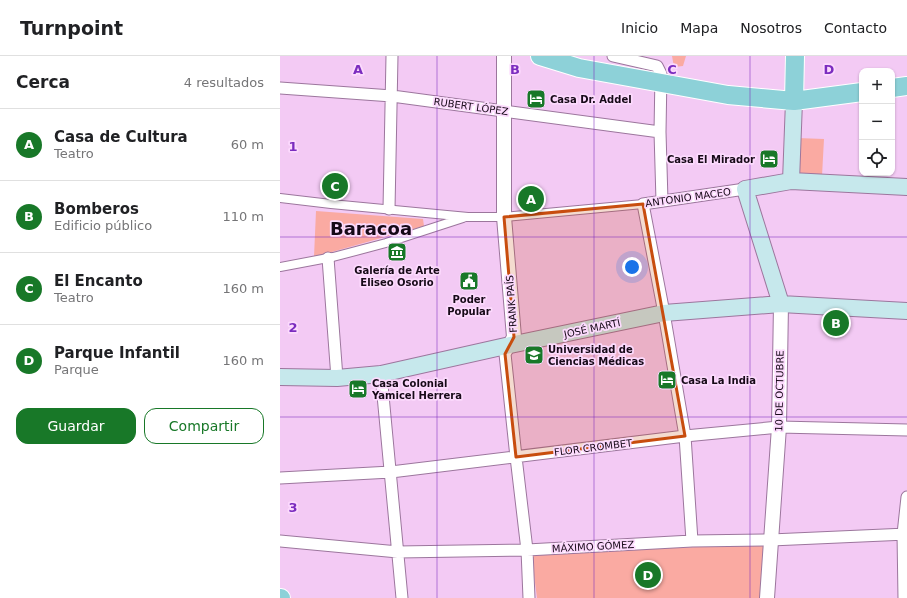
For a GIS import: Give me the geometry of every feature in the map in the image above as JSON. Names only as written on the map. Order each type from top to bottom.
[{"type":"main road","points":[[540,56],[580,68],[728,95],[794,101],[859,92]]},
{"type":"main road","points":[[791,181],[795,56]]},
{"type":"main road","points":[[895,88],[907,86]]},
{"type":"main road","name":"ANTONIO MACEO","points":[[745,189],[791,181],[907,187]]},
{"type":"main road","name":"10 DE OCTUBRE","points":[[745,189],[781,304]]},
{"type":"main road","name":"JOSÉ MARTÍ","points":[[280,378],[337,378],[381,374],[664,313],[781,304],[907,311]]},
{"type":"street","points":[[389,209],[392,56]]},
{"type":"street","name":"FRANK PAÍS","points":[[504,56],[504,216],[514,337],[506,354],[516,457],[528,550],[529,598]]},
{"type":"street","points":[[613,56],[657,66],[661,74],[660,132],[662,201]]},
{"type":"street","name":"RUBERT LÓPEZ","points":[[280,88],[392,96],[660,132]]},
{"type":"street","name":"ANTONIO MACEO","points":[[280,198],[468,217],[504,216],[643,204],[745,189]]},
{"type":"street","points":[[643,204],[664,313],[685,436],[692,541]]},
{"type":"street","name":"ANTONIO MACEO","points":[[280,267],[328,258],[386,243],[468,217]]},
{"type":"street","points":[[328,258],[337,378]]},
{"type":"street","name":"10 DE OCTUBRE","points":[[767,598],[779,427],[781,304]]},
{"type":"street","points":[[381,374],[402,598]]},
{"type":"street","name":"FLOR CROMBET","points":[[280,478],[391,472],[685,436],[779,427],[907,430]]},
{"type":"street","points":[[904,598],[907,497]]},
{"type":"street","name":"MÁXIMO GÓMEZ","points":[[280,541],[398,552],[528,550],[692,541],[771,540],[905,534]]},
{"type":"highlighted area","points":[[643,204],[685,436],[516,457],[505,354],[514,337],[504,217]]},
{"type":"shaded area","points":[[672,56],[686,56],[683,66],[674,67]]},
{"type":"shaded area","points":[[797,138],[824,139],[822,176],[799,175]]},
{"type":"shaded area","points":[[316,211],[423,219],[424,226],[314,257]]},
{"type":"shaded area","points":[[765,545],[760,598],[537,598],[531,552]]},
{"type":"place","name":"Casa Dr. Addel","points":[[536,99]]},
{"type":"place","name":"Casa El Mirador","points":[[769,159]]},
{"type":"place","name":"El Encanto","points":[[335,186]]},
{"type":"place","name":"Casa de Cultura","points":[[531,199]]},
{"type":"place","name":"Galería de Arte Eliseo Osorio","points":[[397,252]]},
{"type":"place","name":"Poder Popular","points":[[469,281]]},
{"type":"place","name":"Bomberos","points":[[836,323]]},
{"type":"place","name":"Universidad de Ciencias Médicas","points":[[534,355]]},
{"type":"place","name":"Casa La India","points":[[667,380]]},
{"type":"place","name":"Casa Colonial Yamicel Herrera","points":[[358,389]]},
{"type":"place","name":"Parque Infantil","points":[[648,575]]},
{"type":"district","name":"Baracoa","points":[[371,229]]}]
